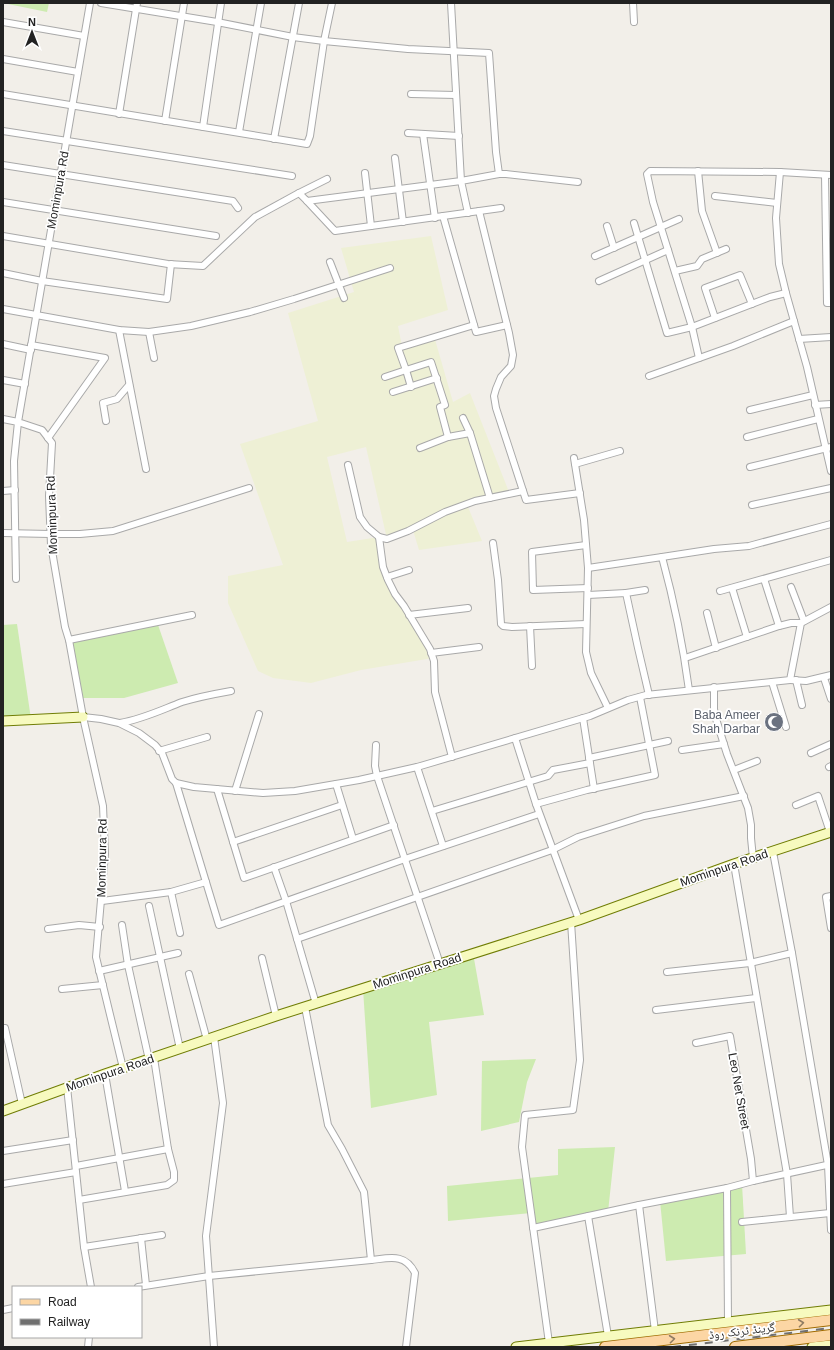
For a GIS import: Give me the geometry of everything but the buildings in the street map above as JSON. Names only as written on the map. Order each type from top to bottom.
[{"type":"main road","points":[[3,721],[83,717]]},
{"type":"main road","name":"Mominpura Road","points":[[3,1111],[67,1087],[276,1016],[575,921],[734,864],[831,832]]},
{"type":"main road","points":[[516,1347],[831,1310]]},
{"type":"main road","name":"گرینڈ ٹرنک روڈ","points":[[606,1347],[831,1320]]},
{"type":"main road","name":"گرینڈ ٹرنک روڈ","points":[[735,1347],[831,1335]]},
{"type":"main road","points":[[818,1347],[831,1345]]},
{"type":"street","name":"Mominpura Rd","points":[[16,579],[14,460],[18,422],[90,3]]},
{"type":"street","points":[[101,3],[136,6],[293,37],[324,41],[408,49],[489,53],[499,174]]},
{"type":"street","points":[[165,121],[184,3]]},
{"type":"street","points":[[203,127],[217,22],[221,3]]},
{"type":"street","points":[[239,132],[261,3]]},
{"type":"street","points":[[274,139],[299,3]]},
{"type":"street","points":[[3,94],[307,144],[324,41],[332,3]]},
{"type":"street","points":[[451,3],[461,180],[468,213]]},
{"type":"street","points":[[633,3],[634,22]]},
{"type":"street","points":[[119,114],[136,6]]},
{"type":"street","points":[[3,22],[84,36]]},
{"type":"street","points":[[3,59],[78,72]]},
{"type":"street","points":[[411,94],[456,95]]},
{"type":"street","points":[[3,131],[292,176]]},
{"type":"street","points":[[408,133],[459,136]]},
{"type":"street","points":[[423,134],[435,218]]},
{"type":"street","points":[[395,158],[403,222]]},
{"type":"street","points":[[3,165],[233,201],[238,208]]},
{"type":"street","points":[[699,358],[692,327],[653,202],[647,174],[650,171],[780,172],[828,175],[827,303],[831,303]]},
{"type":"street","points":[[698,171],[702,211],[717,253]]},
{"type":"street","points":[[780,172],[776,218],[780,264],[786,293],[800,339],[818,419],[828,448],[831,471]]},
{"type":"street","points":[[365,173],[372,226]]},
{"type":"street","points":[[307,201],[499,174],[578,182]]},
{"type":"street","points":[[3,236],[172,264],[203,266],[255,217],[299,192],[327,179]]},
{"type":"street","points":[[299,192],[335,231],[502,208]]},
{"type":"street","points":[[715,196],[777,203]]},
{"type":"street","points":[[3,202],[216,236]]},
{"type":"street","points":[[479,211],[513,355],[511,366],[501,377],[494,396],[496,408],[526,500],[580,493]]},
{"type":"street","points":[[443,216],[476,332],[507,325]]},
{"type":"street","points":[[595,256],[680,219]]},
{"type":"street","points":[[634,223],[667,334],[692,327],[770,297],[786,293]]},
{"type":"street","points":[[608,226],[614,248]]},
{"type":"street","points":[[675,271],[697,266],[702,259],[726,249]]},
{"type":"street","points":[[599,281],[668,250]]},
{"type":"street","points":[[330,262],[344,298]]},
{"type":"street","points":[[3,273],[167,298],[172,264]]},
{"type":"street","points":[[3,309],[119,330],[149,332],[191,326],[250,312],[390,268]]},
{"type":"street","points":[[715,318],[705,288],[726,280],[740,275],[752,304]]},
{"type":"street","points":[[649,376],[733,346],[794,321]]},
{"type":"street","points":[[411,387],[398,348],[474,325]]},
{"type":"street","points":[[119,330],[146,469]]},
{"type":"street","points":[[149,332],[154,358]]},
{"type":"street","points":[[800,339],[831,336]]},
{"type":"street","points":[[3,344],[105,358],[48,438],[42,430],[3,418]]},
{"type":"street","points":[[385,377],[431,362],[445,405],[440,407],[448,438]]},
{"type":"street","points":[[392,392],[437,378]]},
{"type":"street","points":[[3,380],[25,384]]},
{"type":"street","points":[[106,421],[103,403],[117,399],[129,385]]},
{"type":"street","points":[[750,410],[813,395]]},
{"type":"street","points":[[815,405],[831,404]]},
{"type":"street","points":[[463,418],[470,433],[490,498]]},
{"type":"street","points":[[747,437],[818,419]]},
{"type":"street","points":[[420,448],[448,438],[470,433]]},
{"type":"street","name":"Mominpura Rd","points":[[48,438],[52,443],[49,496],[50,534],[65,626],[103,806],[105,854],[100,927],[96,957],[123,1068]]},
{"type":"street","points":[[750,467],[828,448]]},
{"type":"street","points":[[608,708],[591,673],[586,652],[588,568],[584,520],[575,461],[620,450]]},
{"type":"street","points":[[348,465],[360,517],[367,526],[380,537],[387,539],[408,531],[445,512],[475,501],[523,491]]},
{"type":"street","points":[[3,533],[16,532],[50,534],[113,531],[250,488]]},
{"type":"street","points":[[752,505],[831,488]]},
{"type":"street","points":[[3,491],[15,490]]},
{"type":"street","points":[[588,568],[714,549],[749,546],[831,524]]},
{"type":"street","points":[[380,537],[383,567],[387,577],[395,594],[409,614],[434,661],[435,692],[452,757]]},
{"type":"street","points":[[493,543],[498,580],[501,624],[503,626],[586,624]]},
{"type":"street","points":[[586,545],[532,552],[533,590],[626,593],[644,590]]},
{"type":"street","points":[[662,557],[685,658],[689,690]]},
{"type":"street","points":[[720,591],[831,560]]},
{"type":"street","points":[[387,577],[409,570]]},
{"type":"street","points":[[764,579],[779,626]]},
{"type":"street","points":[[791,587],[803,622],[793,680],[802,705]]},
{"type":"street","points":[[732,588],[747,637]]},
{"type":"street","points":[[626,593],[649,695]]},
{"type":"street","points":[[685,658],[779,626],[803,622],[831,607]]},
{"type":"street","points":[[409,614],[468,608]]},
{"type":"street","points":[[707,614],[716,648]]},
{"type":"street","points":[[69,640],[192,615]]},
{"type":"street","points":[[530,626],[532,666]]},
{"type":"street","points":[[431,653],[479,647]]},
{"type":"street","points":[[176,783],[194,787],[263,793],[295,791],[418,768],[583,718],[640,696],[714,687],[793,680],[806,681],[824,678],[831,675]]},
{"type":"street","points":[[824,678],[831,699]]},
{"type":"street","points":[[772,682],[786,727]]},
{"type":"street","points":[[714,687],[714,709],[724,744],[748,808],[751,825],[753,858]]},
{"type":"street","points":[[118,723],[136,720],[182,702],[231,691]]},
{"type":"street","points":[[536,804],[655,775],[640,696]]},
{"type":"street","points":[[235,791],[259,714]]},
{"type":"street","points":[[83,717],[118,723],[139,733],[155,745],[160,751],[172,779],[176,783],[219,925],[405,859],[539,814]]},
{"type":"street","points":[[583,718],[594,789]]},
{"type":"street","points":[[160,751],[207,737]]},
{"type":"street","points":[[515,738],[575,921],[580,1060],[573,1110],[525,1115],[522,1147],[549,1343]]},
{"type":"street","points":[[432,811],[548,776],[553,770],[668,741]]},
{"type":"street","points":[[682,750],[724,744]]},
{"type":"street","points":[[811,753],[831,744]]},
{"type":"street","points":[[376,745],[375,766],[377,776],[440,964]]},
{"type":"street","points":[[734,770],[757,760]]},
{"type":"street","points":[[418,768],[443,846]]},
{"type":"street","points":[[336,784],[353,839]]},
{"type":"street","points":[[217,789],[244,878],[394,825]]},
{"type":"street","points":[[297,939],[552,850],[578,837],[644,816],[744,796]]},
{"type":"street","points":[[796,805],[818,796],[831,832]]},
{"type":"street","points":[[233,842],[342,805]]},
{"type":"street","points":[[773,852],[829,1165],[831,1230]]},
{"type":"street","points":[[734,864],[787,1174],[790,1217]]},
{"type":"street","points":[[274,867],[286,901],[316,1004]]},
{"type":"street","points":[[102,901],[171,892],[206,882]]},
{"type":"street","points":[[171,892],[180,933]]},
{"type":"street","points":[[831,896],[826,897],[831,928]]},
{"type":"street","points":[[149,906],[180,1049]]},
{"type":"street","points":[[48,929],[80,924],[100,927]]},
{"type":"street","points":[[79,1200],[167,1185],[174,1180],[151,1059],[128,965],[122,925]]},
{"type":"street","points":[[668,972],[750,963],[792,953]]},
{"type":"street","points":[[99,971],[178,954]]},
{"type":"street","points":[[262,958],[276,1016]]},
{"type":"street","points":[[189,974],[211,1039],[223,1103],[206,1236],[214,1347]]},
{"type":"street","points":[[62,989],[103,985]]},
{"type":"street","points":[[656,1010],[756,998]]},
{"type":"street","points":[[304,1007],[328,1125],[346,1155],[364,1192],[371,1260]]},
{"type":"street","points":[[4,1028],[22,1104]]},
{"type":"street","name":"Leo Net Street","points":[[696,1043],[730,1036],[751,1159],[753,1181]]},
{"type":"street","points":[[105,1074],[125,1191]]},
{"type":"street","points":[[67,1087],[84,1247],[91,1286]]},
{"type":"street","points":[[3,1152],[73,1140]]},
{"type":"street","points":[[3,1184],[168,1149]]},
{"type":"street","points":[[533,1228],[727,1188],[829,1165]]},
{"type":"street","points":[[727,1188],[728,1322]]},
{"type":"street","points":[[639,1205],[655,1331]]},
{"type":"street","points":[[742,1222],[830,1213]]},
{"type":"street","points":[[588,1216],[608,1336]]},
{"type":"street","points":[[84,1247],[162,1235]]},
{"type":"street","points":[[141,1238],[146,1285]]},
{"type":"street","points":[[142,1286],[209,1276],[401,1258],[412,1267],[415,1273],[406,1347]]},
{"type":"green space","points":[[3,3],[49,3],[47,12]]},
{"type":"green space","points":[[431,236],[448,310],[398,326],[402,346],[434,336],[453,402],[470,393],[509,492],[466,502],[482,541],[419,550],[412,527],[387,539],[366,447],[327,457],[347,542],[379,537],[383,567],[433,658],[361,670],[311,683],[273,678],[258,671],[228,603],[228,576],[283,565],[240,444],[318,421],[288,313],[354,292],[341,248]]},
{"type":"green space","points":[[157,622],[178,683],[124,698],[79,698],[69,640]]},
{"type":"green space","points":[[17,624],[31,719],[3,721],[3,625]]},
{"type":"green space","points":[[473,953],[484,1015],[429,1022],[437,1095],[371,1108],[363,989]]},
{"type":"green space","points":[[536,1059],[527,1082],[519,1122],[481,1131],[482,1061]]},
{"type":"green space","points":[[615,1147],[608,1212],[533,1228],[531,1213],[448,1221],[447,1186],[558,1175],[558,1149]]},
{"type":"green space","points":[[742,1184],[746,1254],[666,1261],[660,1201]]},
{"type":"railway","points":[[673,1347],[831,1328]]},
{"type":"place","name":"Baba Ameer Shah Darbar","points":[[774,722]]}]
